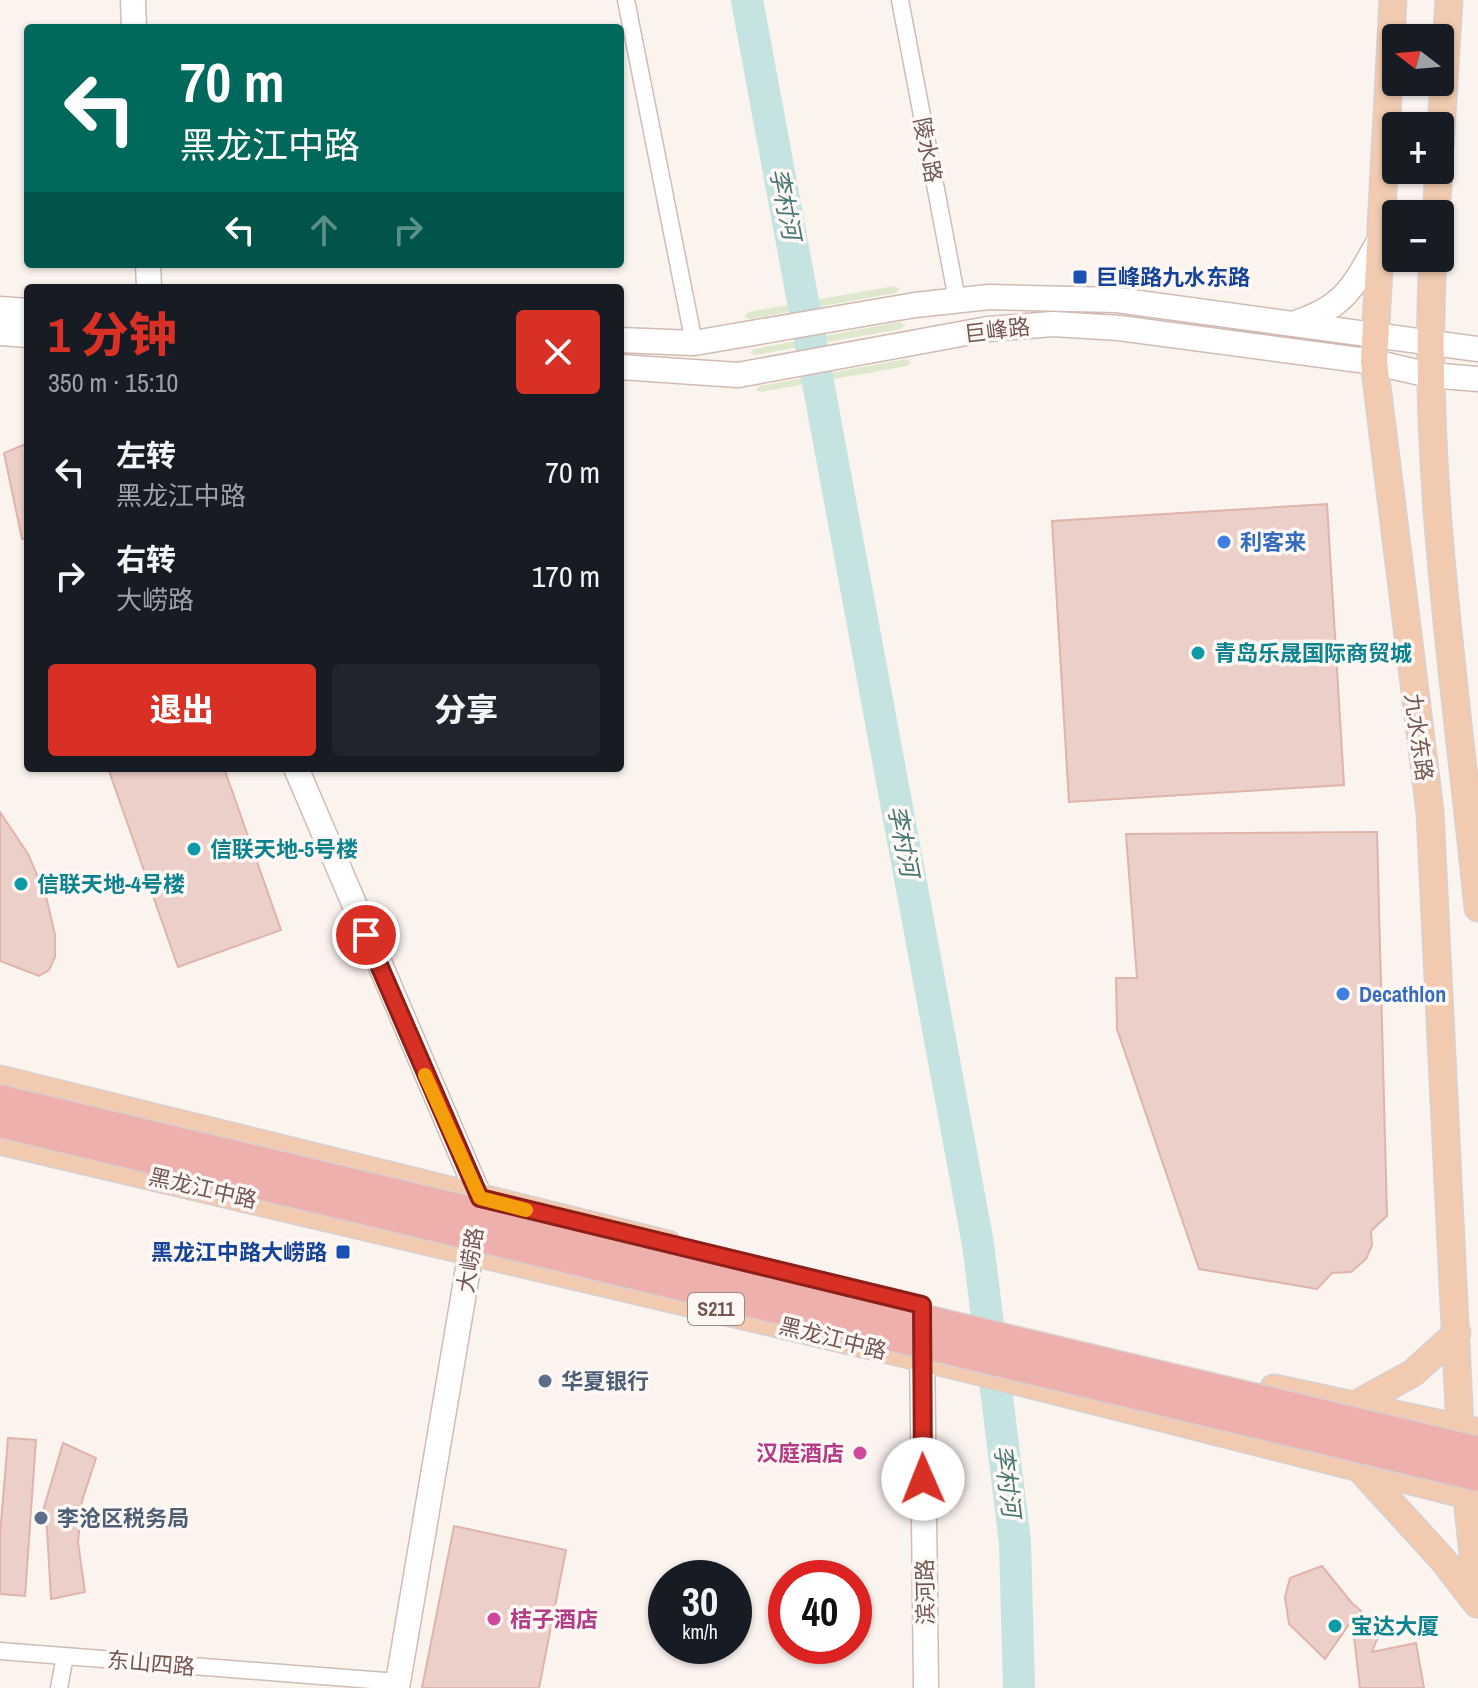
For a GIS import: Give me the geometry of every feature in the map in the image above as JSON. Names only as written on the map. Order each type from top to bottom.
[{"type":"highway","name":"黑龙江中路","points":[[0,1100],[1478,1452]]},
{"type":"highway","name":"黑龙江中路","points":[[0,1122],[1475,1490]]},
{"type":"main road","name":"九水东路","points":[[1393,0],[1374,362],[1430,812],[1457,1333],[1475,1490],[1478,1604]]},
{"type":"main road","points":[[1442,112],[1449,0]]},
{"type":"main road","name":"九水东路","points":[[1432,272],[1428,345],[1436,484],[1478,908]]},
{"type":"main road","name":"S211","points":[[0,1079],[1155,1362],[1469,1430]]},
{"type":"main road","name":"黑龙江中路","points":[[0,1141],[960,1367],[1359,1468],[1475,1490]]},
{"type":"main road","points":[[1353,1406],[1413,1373],[1457,1333]]},
{"type":"main road","points":[[1359,1468],[1443,1560],[1478,1604]]},
{"type":"street","points":[[133,0],[134,24]]},
{"type":"street","points":[[626,0],[694,343]]},
{"type":"street","name":"陵水路","points":[[900,0],[957,300]]},
{"type":"street","points":[[1295,323],[1322,315],[1341,301],[1355,285],[1378,243]]},
{"type":"street","name":"巨峰路","points":[[624,340],[694,343],[915,305],[1060,296],[1374,333],[1428,345],[1478,349]]},
{"type":"street","points":[[0,309],[24,311]]},
{"type":"street","name":"巨峰路","points":[[624,367],[738,375],[988,329],[1053,324],[1119,328],[1374,362],[1429,375],[1478,379]]},
{"type":"street","points":[[0,333],[24,335]]},
{"type":"street","name":"大崂路","points":[[298,772],[480,1198],[397,1685]]},
{"type":"street","name":"滨河路","points":[[922,1305],[926,1688]]},
{"type":"street","name":"东山四路","points":[[0,1651],[397,1685]]},
{"type":"street","points":[[59,1688],[65,1656]]},
{"type":"green space","points":[[894,286],[900,289],[896,293],[750,319],[744,317],[748,312]]},
{"type":"green space","points":[[900,322],[905,325],[901,329],[755,355],[750,353],[754,349]]},
{"type":"green space","points":[[906,359],[911,362],[907,366],[761,392],[756,390],[760,386]]},
{"type":"building","points":[[24,445],[24,539],[22,539],[4,453]]},
{"type":"building","name":"青岛乐晟国际商贸城","points":[[1327,504],[1344,785],[1069,802],[1052,521]]},
{"type":"building","name":"信联天地-5号楼","points":[[109,772],[225,772],[281,930],[178,967]]},
{"type":"building","name":"信联天地-4号楼","points":[[0,812],[28,854],[46,896],[55,935],[55,957],[49,970],[39,976],[0,961]]},
{"type":"building","points":[[1377,832],[1387,1216],[1371,1231],[1372,1245],[1366,1259],[1351,1272],[1332,1273],[1317,1289],[1199,1269],[1117,1029],[1116,978],[1137,978],[1126,834]]},
{"type":"building","points":[[8,1438],[36,1440],[25,1596],[0,1594],[0,1535]]},
{"type":"building","points":[[63,1443],[96,1458],[82,1501],[78,1542],[85,1592],[51,1599],[46,1511],[43,1511]]},
{"type":"building","name":"桔子酒店","points":[[454,1526],[566,1550],[539,1688],[422,1688]]},
{"type":"building","name":"宝达大厦","points":[[1322,1566],[1351,1602],[1381,1629],[1372,1652],[1416,1643],[1424,1688],[1360,1688],[1352,1620],[1325,1659],[1289,1624],[1285,1597],[1290,1578]]},
{"type":"waterway","name":"李村河","points":[[747,0],[978,1244],[1015,1542],[1019,1688]]},
{"type":"slow traffic","points":[[425,1075],[480,1198],[526,1210]]},
{"type":"place","name":"巨峰路九水东路","points":[[1080,277]]},
{"type":"place","name":"利客来","points":[[1224,542]]},
{"type":"place","name":"青岛乐晟国际商贸城","points":[[1198,653]]},
{"type":"place","name":"信联天地-5号楼","points":[[194,849]]},
{"type":"place","name":"信联天地-4号楼","points":[[21,884]]},
{"type":"place","name":"Decathlon","points":[[1343,994]]},
{"type":"place","name":"黑龙江中路大崂路","points":[[343,1252]]},
{"type":"place","name":"华夏银行","points":[[545,1381]]},
{"type":"place","name":"汉庭酒店","points":[[860,1453]]},
{"type":"place","name":"李沧区税务局","points":[[41,1518]]},
{"type":"place","name":"桔子酒店","points":[[494,1619]]},
{"type":"place","name":"宝达大厦","points":[[1335,1626]]},
{"type":"route","points":[[366,935],[480,1198],[922,1305],[923,1479]]}]
